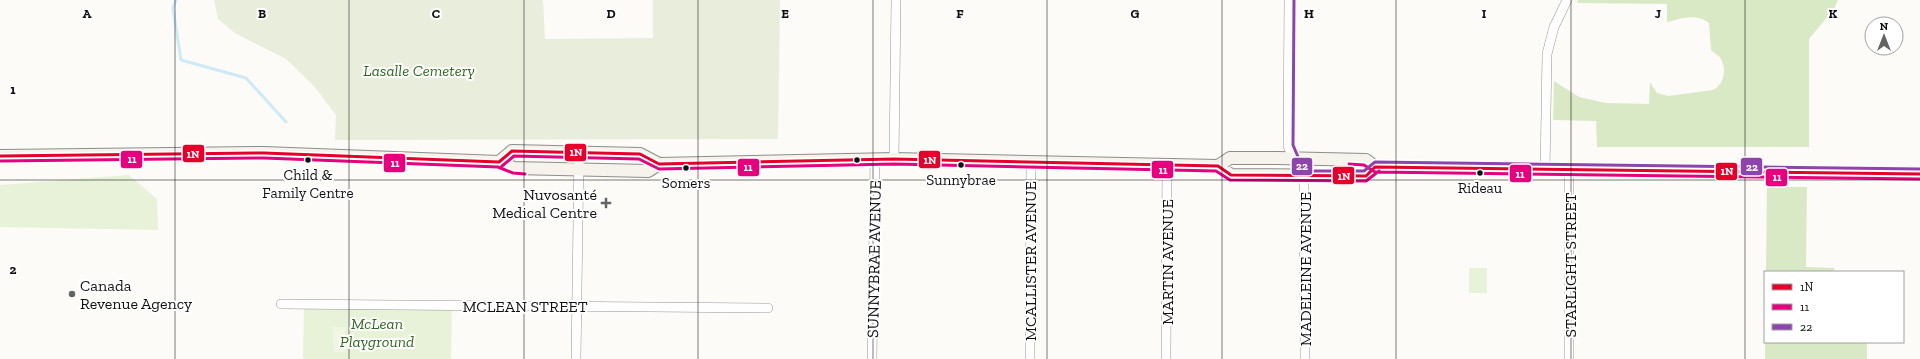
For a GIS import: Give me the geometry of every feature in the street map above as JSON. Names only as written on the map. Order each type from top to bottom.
[{"type":"main road","points":[[499,162],[512,151],[640,154],[658,164],[894,159],[1218,166],[1231,175],[1366,176],[1375,167]]},
{"type":"main road","points":[[0,156],[264,153],[499,162],[514,168],[648,171],[658,164]]},
{"type":"main road","points":[[1218,166],[1230,158],[1293,158],[1366,160],[1375,167],[1545,171],[1920,174]]},
{"type":"street","points":[[894,159],[896,0]]},
{"type":"street","name":"MADELEINE AVENUE","points":[[1289,0],[1288,146],[1304,184],[1305,359]]},
{"type":"street","points":[[1545,171],[1546,54],[1554,27],[1567,0]]},
{"type":"street","points":[[576,359],[579,152]]},
{"type":"street","name":"SUNNYBRAE AVENUE","points":[[872,359],[875,159]]},
{"type":"street","name":"MCALLISTER AVENUE","points":[[1030,359],[1031,162]]},
{"type":"street","name":"MARTIN AVENUE","points":[[1166,359],[1167,165]]},
{"type":"street","name":"STARLIGHT STREET","points":[[1569,171],[1569,359]]},
{"type":"street","name":"MCLEAN STREET","points":[[281,304],[768,308]]},
{"type":"green space","name":"Lasalle Cemetery","points":[[214,0],[543,0],[545,39],[653,38],[653,0],[780,0],[778,139],[335,140],[336,115],[314,86],[286,59],[235,33],[218,19]]},
{"type":"green space","points":[[1578,0],[1838,0],[1834,9],[1809,39],[1809,147],[1597,147],[1596,121],[1553,120],[1554,81],[1579,97],[1606,103],[1649,104],[1650,82],[1657,93],[1668,96],[1713,90],[1717,88],[1722,81],[1724,72],[1723,63],[1711,50],[1709,23],[1704,20],[1689,17],[1667,22],[1667,4],[1577,3]]},
{"type":"green space","points":[[129,175],[157,199],[158,230],[0,227],[0,185]]},
{"type":"green space","points":[[1767,187],[1807,187],[1806,267],[1834,268],[1834,271],[1766,271]]},
{"type":"green space","points":[[1469,268],[1487,268],[1487,293],[1469,293]]},
{"type":"green space","name":"McLean Playground","points":[[304,306],[452,306],[451,359],[303,359]]},
{"type":"green space","points":[[333,327],[345,327],[345,352],[334,352]]},
{"type":"green space","points":[[1765,343],[1867,343],[1867,359],[1765,359]]},
{"type":"waterway","points":[[176,0],[173,8],[181,60],[246,78],[286,122]]},
{"type":"transit line","name":"22","points":[[1294,0],[1293,145],[1304,171],[1364,171],[1375,162],[1920,169]]},
{"type":"transit line","name":"1N","points":[[0,156],[264,153],[499,162],[512,151],[640,154],[659,164],[894,159],[1218,166],[1231,175],[1366,176],[1375,167],[1920,174]]},
{"type":"transit line","name":"11","points":[[502,166],[514,156],[639,159],[659,169],[894,164],[1216,171],[1230,180],[1366,181],[1379,171]]},
{"type":"transit line","name":"11","points":[[0,161],[264,158],[498,167],[513,173],[525,174]]},
{"type":"transit line","name":"11","points":[[1349,164],[1364,165],[1375,172],[1920,179]]},
{"type":"place","name":"Child & Family Centre","points":[[308,160]]},
{"type":"place","name":"Sunnybrae","points":[[961,165]]},
{"type":"place","name":"Somers","points":[[686,168]]},
{"type":"place","name":"Rideau","points":[[1480,173]]},
{"type":"place","name":"Nuvosanté Medical Centre","points":[[606,203]]},
{"type":"place","name":"Canada Revenue Agency","points":[[72,294]]}]
